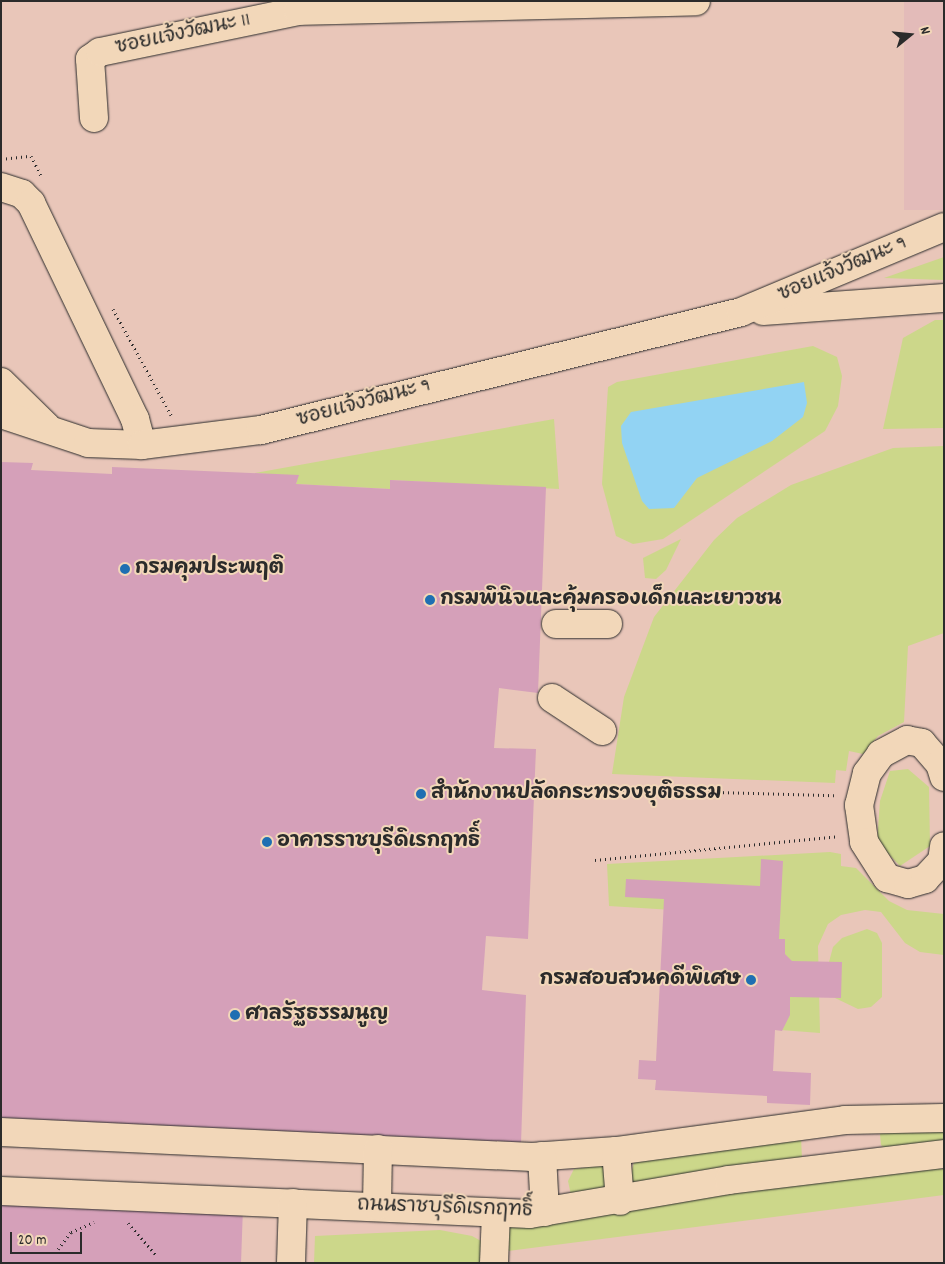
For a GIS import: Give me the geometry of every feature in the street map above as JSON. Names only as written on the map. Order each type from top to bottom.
[{"type":"street","name":"ซอยแจ้งวัฒนะ 11","points":[[94,118],[90,59],[100,52],[297,6],[696,1]]},
{"type":"street","points":[[1,187],[22,194],[31,203],[135,419],[142,446]]},
{"type":"street","name":"ซอยแจ้งวัฒนะ 9","points":[[1,382],[54,433],[88,443],[142,446],[270,428],[742,312],[944,227]]},
{"type":"street","name":"ซอยแจ้งวัฒนะ 9","points":[[742,312],[944,298]]},
{"type":"street","points":[[1,414],[54,433]]},
{"type":"street","points":[[556,624],[608,624]]},
{"type":"street","points":[[552,698],[602,731]]},
{"type":"street","points":[[944,777],[940,764],[922,743],[906,740],[880,754],[867,773],[861,796],[863,833],[873,863],[882,873],[908,884],[925,878],[942,861],[944,846]]},
{"type":"street","points":[[872,1118],[872,1161]]},
{"type":"street","points":[[1,1132],[182,1143],[542,1156],[616,1151],[872,1118],[944,1118]]},
{"type":"street","points":[[377,1206],[378,1149]]},
{"type":"street","points":[[616,1151],[620,1201]]},
{"type":"street","name":"ถนนราชบุรีดิเรกฤทธิ์","points":[[1,1191],[377,1206],[496,1213],[545,1212],[620,1201],[729,1180],[872,1161],[944,1154]]},
{"type":"street","points":[[542,1156],[545,1212]]},
{"type":"street","points":[[292,1263],[293,1204]]},
{"type":"street","points":[[494,1263],[496,1213]]},
{"type":"path","points":[[598,789],[861,796]]},
{"type":"path","points":[[595,860],[863,833]]},
{"type":"path","points":[[58,1249],[71,1232],[104,1218]]},
{"type":"path","points":[[119,1220],[127,1222],[144,1237],[157,1256]]},
{"type":"shaded area","points":[[904,1],[944,1],[944,210],[904,210]]},
{"type":"green space","points":[[944,257],[944,280],[884,278]]},
{"type":"green space","points":[[935,320],[944,320],[944,428],[883,429],[903,338]]},
{"type":"green space","points":[[813,346],[837,357],[842,376],[838,406],[825,431],[663,539],[633,544],[616,536],[602,484],[608,387],[617,382]]},
{"type":"green space","points":[[554,419],[559,489],[391,480],[390,489],[296,484],[298,476],[255,473]]},
{"type":"green space","points":[[944,446],[944,633],[908,646],[904,722],[878,736],[863,754],[849,751],[846,771],[836,770],[835,783],[612,774],[624,697],[654,617],[714,540],[737,518],[791,485],[893,448]]},
{"type":"green space","points":[[681,539],[666,570],[656,579],[645,578],[643,558]]},
{"type":"green space","points":[[908,769],[929,787],[930,846],[900,866],[877,842],[880,801],[890,771]]},
{"type":"green space","points":[[830,852],[841,854],[841,866],[856,868],[889,901],[907,910],[944,914],[944,955],[920,952],[905,943],[881,912],[865,910],[841,915],[828,924],[818,946],[820,1033],[768,1029],[767,916],[609,906],[607,864]]},
{"type":"green space","points":[[867,929],[877,933],[882,943],[882,997],[871,1007],[858,1009],[835,998],[829,962],[833,947],[842,938]]},
{"type":"green space","points":[[944,1125],[944,1147],[889,1152],[881,1145],[880,1134],[887,1127]]},
{"type":"green space","points":[[801,1137],[802,1159],[636,1190],[629,1183],[634,1162]]},
{"type":"green space","points":[[609,1164],[612,1186],[571,1195],[568,1181],[574,1169]]},
{"type":"green space","points":[[900,1168],[944,1169],[944,1195],[501,1252],[508,1223]]},
{"type":"green space","points":[[440,1230],[472,1236],[483,1242],[482,1263],[314,1263],[315,1236]]},
{"type":"water","points":[[804,382],[807,403],[803,417],[772,441],[697,478],[674,508],[649,509],[642,501],[622,443],[621,426],[631,412]]},
{"type":"building","name":"อาคารราชบุรีดิเรกฤทธิ์","points":[[1,462],[33,463],[31,470],[112,474],[112,467],[299,475],[296,484],[390,489],[390,480],[546,487],[538,693],[499,688],[494,748],[536,749],[528,939],[486,936],[482,990],[526,995],[521,1144],[1,1120]]},
{"type":"building","name":"กรมสอบสวนคดีพิเศษ","points":[[761,859],[783,861],[779,939],[785,939],[785,954],[792,961],[842,962],[841,998],[790,997],[790,1015],[782,1031],[775,1030],[773,1071],[811,1073],[810,1105],[767,1103],[767,1096],[655,1090],[656,1080],[638,1079],[639,1060],[656,1061],[664,899],[625,897],[626,879],[760,886]]},
{"type":"building","points":[[1,1196],[243,1207],[241,1263],[1,1263]]},
{"type":"place","name":"กรมคุมประพฤติ","points":[[125,569]]},
{"type":"place","name":"กรมพินิจและคุ้มครองเด็กและเยาวชน","points":[[430,600]]},
{"type":"place","name":"สำนักงานปลัดกระทรวงยุติธรรม","points":[[421,794]]},
{"type":"place","name":"อาคารราชบุรีดิเรกฤทธิ์","points":[[267,842]]},
{"type":"place","name":"กรมสอบสวนคดีพิเศษ","points":[[751,980]]},
{"type":"place","name":"ศาลรัฐธรรมนูญ","points":[[235,1015]]}]
